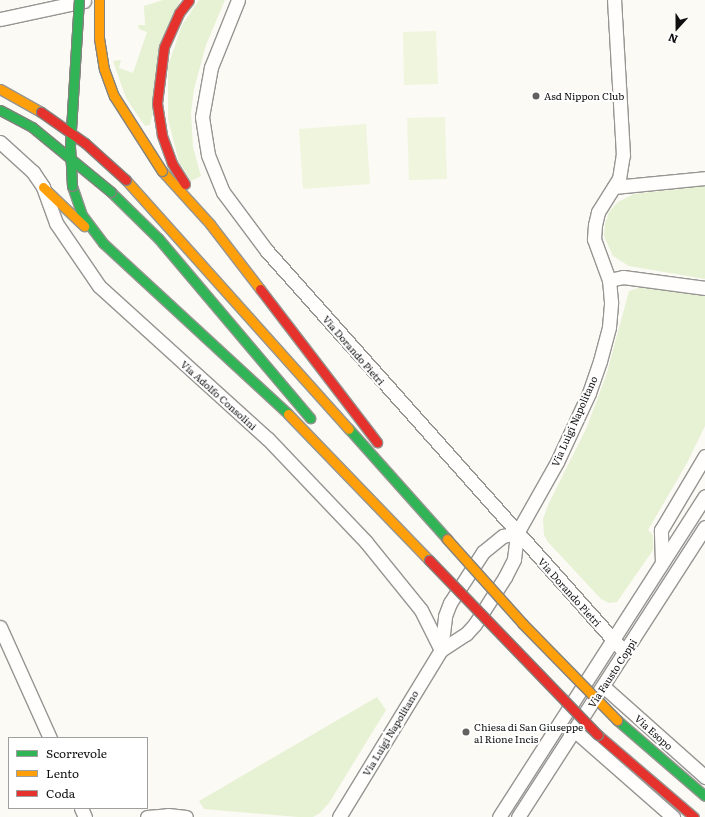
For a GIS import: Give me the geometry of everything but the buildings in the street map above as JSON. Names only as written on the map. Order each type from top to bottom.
[{"type":"highway","points":[[79,0],[70,146],[72,186],[82,215],[103,243]]},
{"type":"highway","points":[[99,0],[99,38],[104,69],[114,96],[162,170],[210,224],[384,452]]},
{"type":"highway","points":[[189,0],[179,13],[164,47],[157,103],[162,136],[172,163],[210,224]]},
{"type":"highway","points":[[0,89],[41,112],[85,143],[126,180],[522,623],[617,720],[705,796]]},
{"type":"highway","points":[[0,110],[32,127],[74,158],[112,192],[158,238],[318,427]]},
{"type":"highway","points":[[43,187],[66,211],[103,243],[292,418],[429,560],[501,638],[598,735],[694,817]]},
{"type":"highway","points":[[333,446],[429,560]]},
{"type":"highway","points":[[394,464],[428,519]]},
{"type":"street","points":[[0,19],[89,0]]},
{"type":"street","name":"Via Dorando Pietri","points":[[238,0],[211,67],[202,117],[208,155],[223,192],[267,251],[625,653]]},
{"type":"street","name":"Via Luigi Napolitano","points":[[441,650],[466,634],[475,624],[514,559],[517,533],[557,462],[589,393],[609,327],[609,280],[594,239],[595,224],[598,212],[614,187],[623,167],[614,0]]},
{"type":"street","name":"Via Adolfo Consolini","points":[[0,142],[19,156],[43,187],[56,223],[99,286],[268,439],[366,542],[421,610],[441,650]]},
{"type":"street","points":[[614,187],[705,178]]},
{"type":"street","points":[[609,280],[623,277],[705,288]]},
{"type":"street","points":[[662,562],[661,530],[705,456]]},
{"type":"street","name":"Via Fausto Coppi","points":[[499,817],[705,496]]},
{"type":"street","name":"Via Fausto Coppi","points":[[518,817],[705,527]]},
{"type":"street","name":"Via Luigi Napolitano","points":[[338,817],[441,650],[445,616],[450,603],[483,552],[503,536],[517,533]]},
{"type":"street","points":[[0,627],[50,737]]},
{"type":"street","name":"Via Esopo","points":[[603,686],[705,777]]},
{"type":"street","points":[[574,730],[673,817]]},
{"type":"street","points":[[147,817],[168,815],[186,817]]},
{"type":"green space","points":[[163,0],[180,0],[150,125],[145,126],[126,98],[113,61],[121,60],[119,68],[133,73],[147,32],[139,29],[138,25],[145,25],[144,6]]},
{"type":"green space","points":[[199,0],[225,0],[206,45],[194,89],[191,112],[193,147],[201,176],[191,181],[179,162],[168,119],[168,66],[182,25]]},
{"type":"green space","points":[[436,31],[438,84],[404,85],[403,32]]},
{"type":"green space","points":[[445,117],[447,179],[409,180],[407,118]]},
{"type":"green space","points":[[366,124],[370,184],[303,189],[299,129]]},
{"type":"green space","points":[[705,186],[705,279],[629,266],[613,256],[604,236],[605,224],[609,212],[618,202],[634,194]]},
{"type":"green space","points":[[644,286],[705,295],[705,426],[687,463],[648,530],[653,535],[653,550],[617,602],[609,603],[601,599],[548,542],[544,535],[543,519],[549,503],[586,429],[606,376],[629,291]]},
{"type":"green space","points":[[377,697],[386,710],[329,803],[320,813],[313,817],[298,817],[204,809],[199,801]]},
{"type":"traffic: fast","points":[[72,186],[70,146],[79,0]]},
{"type":"traffic: fast","points":[[0,110],[32,127],[111,192]]},
{"type":"traffic: fast","points":[[72,186],[82,215],[103,243],[288,414]]},
{"type":"traffic: fast","points":[[111,192],[158,238],[310,418]]},
{"type":"traffic: fast","points":[[349,429],[447,539]]},
{"type":"traffic: fast","points":[[617,720],[705,796]]},
{"type":"traffic: slow","points":[[99,0],[99,38],[104,69],[114,96],[162,171]]},
{"type":"traffic: slow","points":[[0,89],[41,112]]},
{"type":"traffic: slow","points":[[162,171],[210,224],[260,289]]},
{"type":"traffic: slow","points":[[126,180],[349,429]]},
{"type":"traffic: slow","points":[[43,187],[84,226]]},
{"type":"traffic: slow","points":[[288,414],[429,560]]},
{"type":"traffic: slow","points":[[447,539],[522,623],[617,720]]},
{"type":"traffic: jam","points":[[185,184],[172,163],[162,135],[157,103],[164,47],[179,13],[189,0]]},
{"type":"traffic: jam","points":[[41,112],[85,143],[126,180]]},
{"type":"traffic: jam","points":[[260,289],[377,442]]},
{"type":"traffic: jam","points":[[429,560],[598,735]]},
{"type":"traffic: jam","points":[[598,735],[694,817]]},
{"type":"place","name":"Asd Nippon Club","points":[[536,96]]},
{"type":"place","name":"Chiesa di San Giuseppe al Rione Incis","points":[[466,732]]}]
